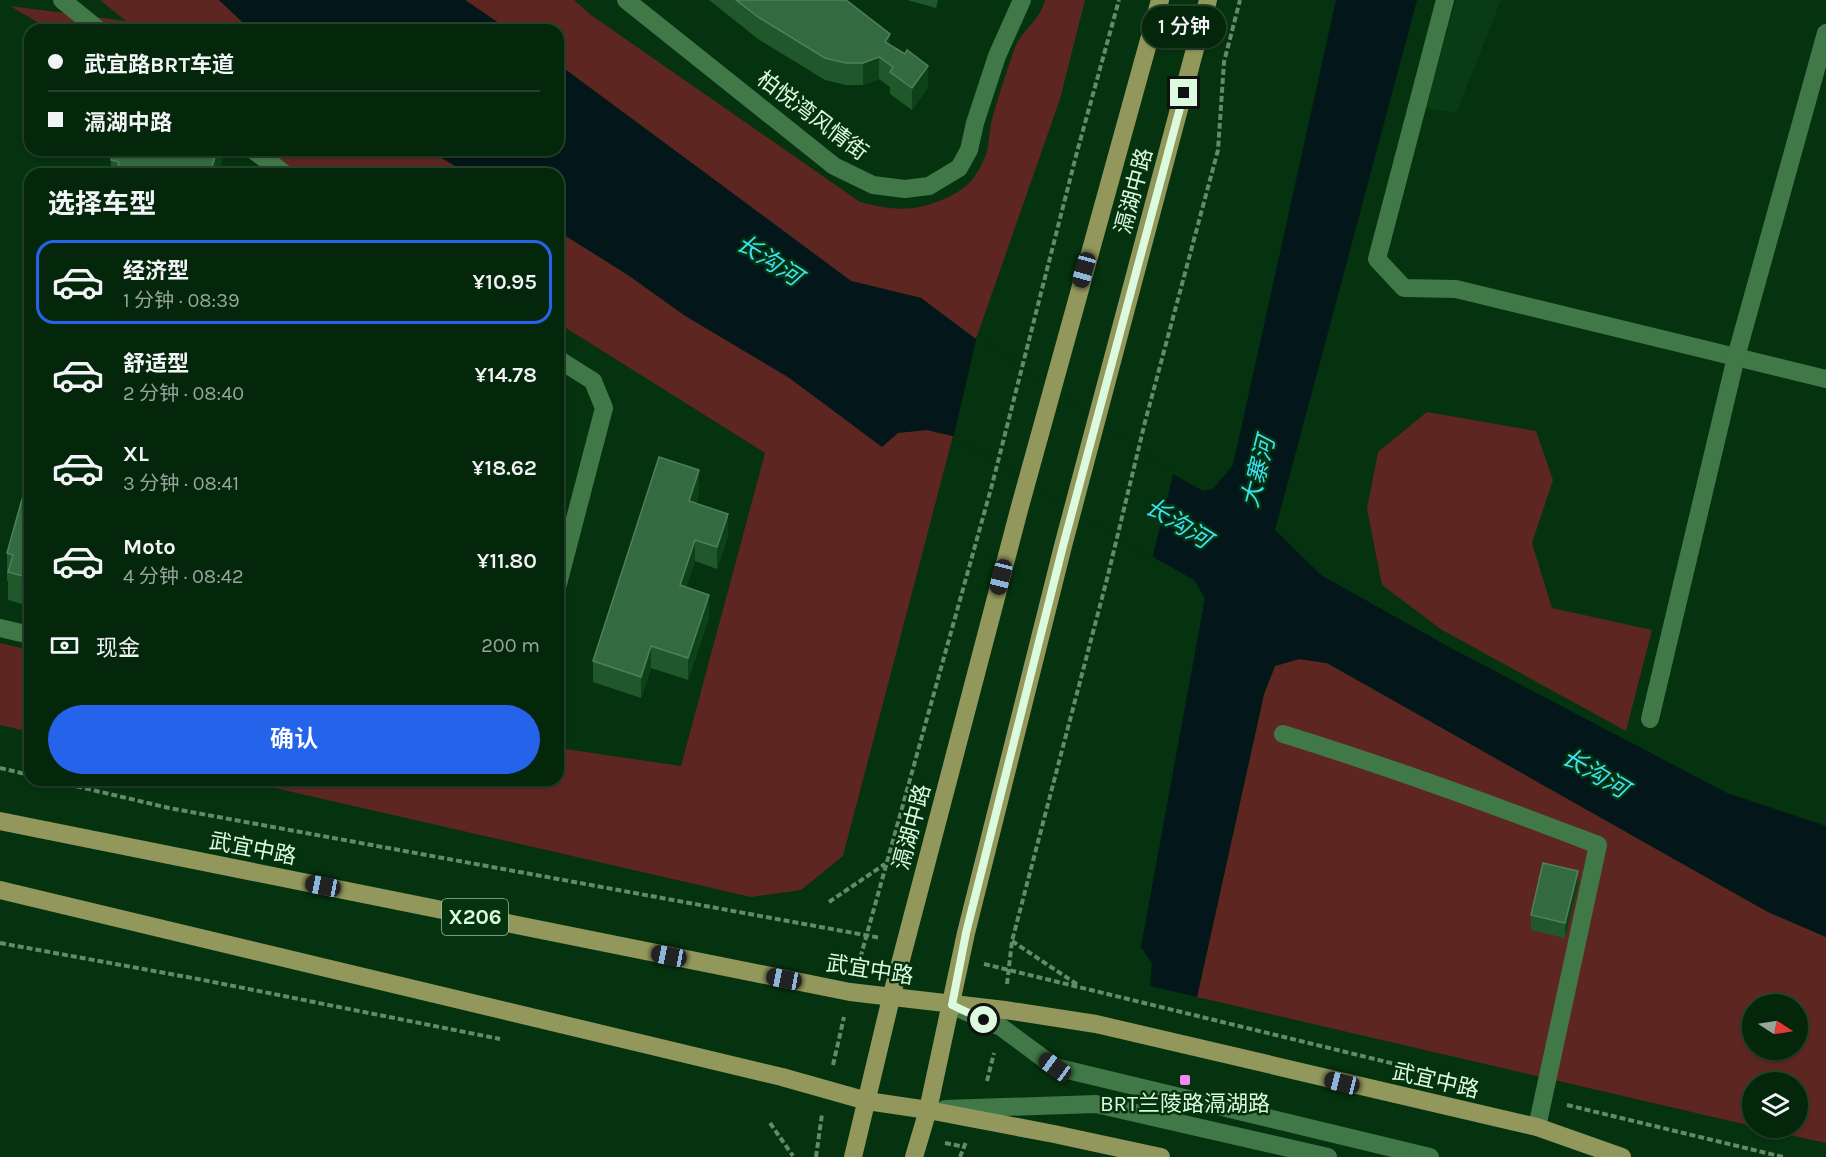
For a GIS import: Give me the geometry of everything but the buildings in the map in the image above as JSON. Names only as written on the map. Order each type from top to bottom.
[{"type":"main road","name":"滆湖中路","points":[[853,1157],[891,998],[1018,510],[1160,0]]},
{"type":"main road","name":"滆湖中路","points":[[961,958],[1063,546],[1208,0]]},
{"type":"main road","name":"武宜中路","points":[[0,821],[840,990],[891,998],[1005,1010],[1096,1024],[1537,1128],[1622,1157]]},
{"type":"main road","points":[[0,890],[782,1077],[867,1101],[928,1110],[1161,1157]]},
{"type":"main road","points":[[914,1157],[928,1110],[961,958]]},
{"type":"street","points":[[62,0],[92,24]]},
{"type":"street","name":"柏悦湾风情街","points":[[626,0],[834,166],[873,185],[905,189],[929,186],[959,168],[969,150],[975,123],[997,56],[1022,0]]},
{"type":"street","points":[[1445,0],[1377,258],[1404,288],[1456,289],[1826,379]]},
{"type":"street","points":[[1650,719],[1736,357],[1826,33]]},
{"type":"street","points":[[261,156],[277,168]]},
{"type":"street","points":[[564,363],[593,381],[604,408],[564,561]]},
{"type":"street","points":[[0,627],[24,633]]},
{"type":"street","points":[[1283,734],[1361,758],[1598,845],[1537,1128]]},
{"type":"street","points":[[952,1005],[1000,1027],[1055,1067],[1430,1157]]},
{"type":"street","points":[[928,1110],[1096,1104],[1328,1157]]},
{"type":"path","points":[[880,883],[992,486],[1077,152],[1119,0]]},
{"type":"path","points":[[1021,908],[1108,575],[1145,422],[1218,150],[1224,62],[1240,0]]},
{"type":"path","points":[[0,768],[24,774]]},
{"type":"path","points":[[76,786],[169,808],[905,944]]},
{"type":"path","points":[[829,902],[886,864]]},
{"type":"path","points":[[1012,941],[1081,987]]},
{"type":"path","points":[[0,943],[198,979],[509,1041]]},
{"type":"path","points":[[961,958],[1473,1083]]},
{"type":"path","points":[[1543,1100],[1783,1157]]},
{"type":"path","points":[[770,1123],[793,1156]]},
{"type":"shaded area","points":[[100,0],[219,0],[245,24],[41,24],[10,6],[126,21]]},
{"type":"shaded area","points":[[465,0],[574,0],[591,15],[860,202],[902,209],[944,199],[970,182],[986,155],[996,105],[1017,43],[1038,15],[1045,0],[1085,0],[1060,99],[976,339],[921,298],[851,281],[564,68],[564,24],[500,24]]},
{"type":"shaded area","points":[[1456,0],[1501,0],[1456,113],[1425,108]]},
{"type":"shaded area","points":[[269,156],[439,156],[458,168],[290,168]]},
{"type":"shaded area","points":[[564,235],[628,275],[684,315],[788,377],[898,432],[927,430],[953,436],[843,856],[801,890],[751,897],[266,786],[564,786],[564,749],[681,766],[765,453],[564,327]]},
{"type":"shaded area","points":[[1427,412],[1536,431],[1553,480],[1532,543],[1552,608],[1652,630],[1626,731],[1442,630],[1382,585],[1367,509],[1378,452]]},
{"type":"shaded area","points":[[0,643],[24,649],[24,731],[0,725]]},
{"type":"shaded area","points":[[1299,659],[1327,663],[1768,912],[1826,937],[1826,1143],[1804,1138],[1808,1138],[1808,1072],[1742,1072],[1742,1124],[1197,997],[1264,694],[1275,666]]},
{"type":"water","points":[[219,0],[465,0],[500,24],[245,24]]},
{"type":"water","points":[[1336,0],[1417,0],[1275,530],[1321,575],[1449,647],[1727,793],[1826,826],[1826,937],[1768,912],[1327,663],[1299,659],[1275,666],[1264,694],[1197,997],[1150,986],[1152,963],[1141,947],[1205,598],[1194,580],[953,436],[927,430],[898,433],[882,447],[788,377],[684,315],[628,275],[564,235],[564,168],[458,168],[439,156],[564,156],[564,68],[851,281],[921,298],[989,349],[1152,462],[1203,491],[1213,489],[1233,465]]},
{"type":"pier","points":[[977,336],[1154,460],[1174,471],[1152,559],[971,447],[953,439]]},
{"type":"place","name":"BRT兰陵路滆湖路","points":[[1185,1080]]},
{"type":"route","points":[[984,1020],[952,1005],[966,933],[1063,546],[1184,93]]},
{"type":"water label","name":"长沟河","points":[[769,260]]},
{"type":"water label","name":"大寨河","points":[[1258,472]]},
{"type":"water label","name":"长沟河","points":[[1178,523]]},
{"type":"water label","name":"长沟河","points":[[1595,773]]}]
